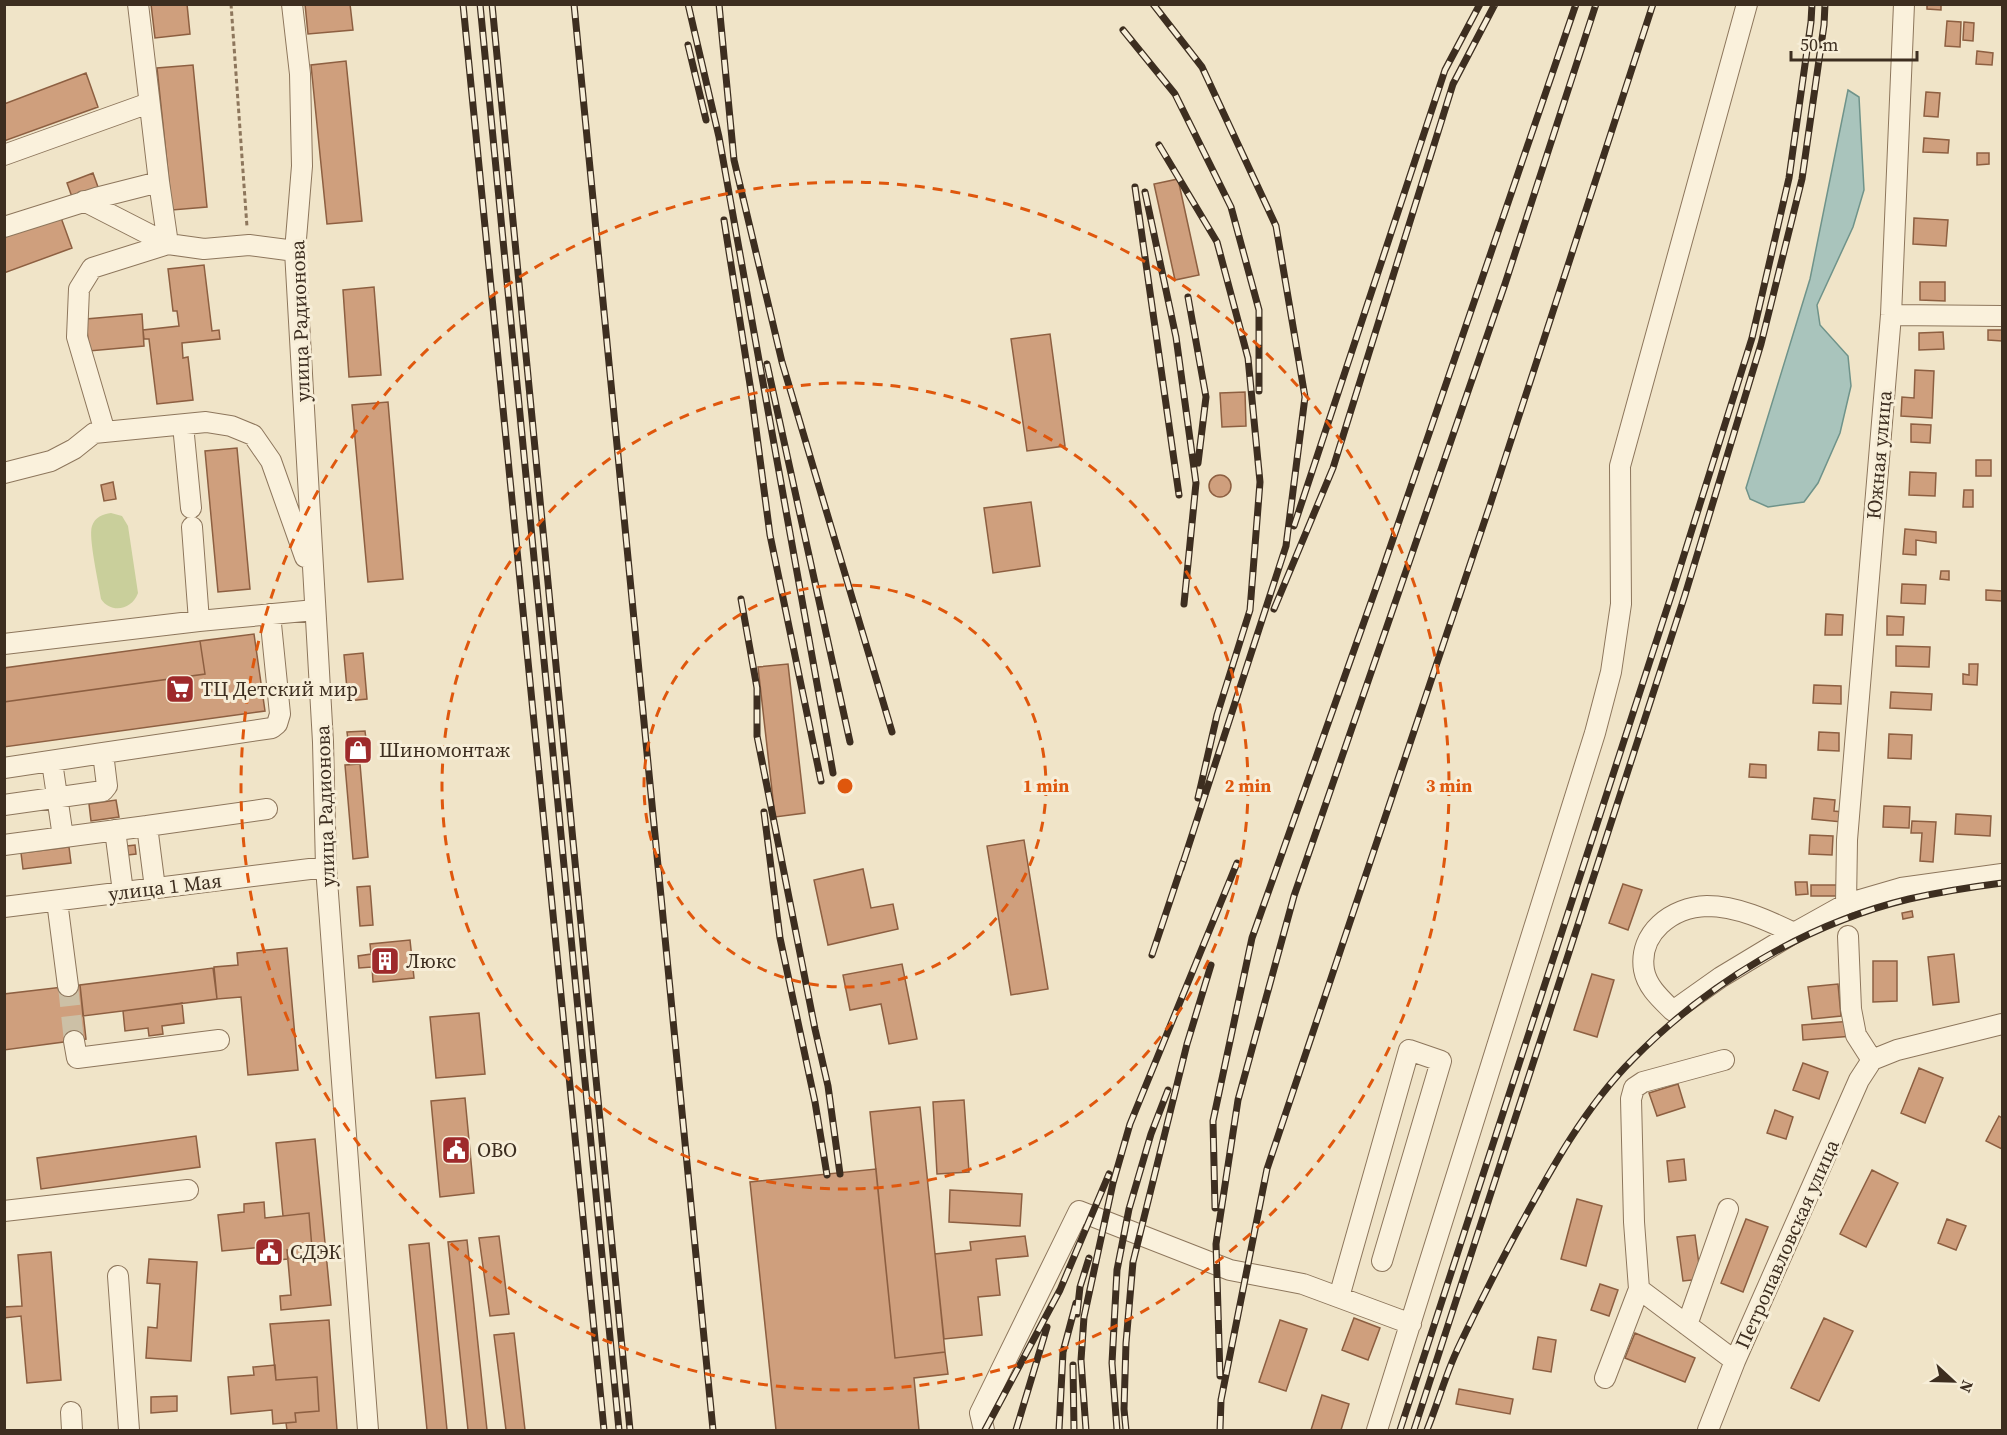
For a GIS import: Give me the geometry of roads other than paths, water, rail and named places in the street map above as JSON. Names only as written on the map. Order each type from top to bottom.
[{"type":"street","points":[[138,4],[168,244]]},
{"type":"street","name":"улица Радионова","points":[[292,4],[300,74],[302,166],[295,251],[323,742],[326,867],[368,1431]]},
{"type":"street","points":[[1377,1431],[1591,745],[1611,672],[1621,604],[1620,466],[1747,4]]},
{"type":"street","name":"Южная улица","points":[[1846,904],[1847,840],[1891,315],[1904,4]]},
{"type":"street","points":[[4,155],[149,103]]},
{"type":"street","points":[[4,227],[84,201],[159,182]]},
{"type":"street","points":[[84,201],[168,244],[204,249],[249,245],[295,251]]},
{"type":"street","points":[[105,432],[77,337],[79,289],[92,268],[168,244]]},
{"type":"street","points":[[1891,315],[2002,316]]},
{"type":"street","points":[[4,473],[51,461],[74,449],[94,433],[206,422],[231,426],[253,435],[271,461],[313,579]]},
{"type":"street","points":[[183,424],[191,508]]},
{"type":"street","points":[[192,528],[199,621]]},
{"type":"street","points":[[4,644],[315,610]]},
{"type":"street","points":[[4,768],[272,728],[277,724],[280,714],[270,614]]},
{"type":"street","points":[[4,805],[103,791],[107,786],[103,753]]},
{"type":"street","points":[[52,762],[63,837]]},
{"type":"street","points":[[4,845],[267,809]]},
{"type":"street","points":[[147,826],[155,888]]},
{"type":"street","points":[[115,830],[123,892]]},
{"type":"street","name":"улица 1 Мая","points":[[4,907],[326,867]]},
{"type":"street","points":[[1794,933],[1760,917],[1718,907],[1703,906],[1686,910],[1664,919],[1650,935],[1644,953],[1644,971],[1653,990],[1673,1011],[1721,977],[1846,904],[1901,888],[2002,874]]},
{"type":"street","points":[[57,901],[68,986]]},
{"type":"street","points":[[1848,936],[1851,1009],[1856,1035],[1872,1060],[1897,1050],[2002,1024]]},
{"type":"street","points":[[74,1041],[77,1058],[219,1040]]},
{"type":"street","points":[[1339,1297],[1409,1050],[1441,1061],[1382,1261]]},
{"type":"street","points":[[1605,1378],[1639,1289],[1634,1222],[1631,1099],[1634,1088],[1643,1082],[1724,1060]]},
{"type":"street","name":"Петропавловская улица","points":[[1708,1431],[1735,1361],[1859,1080],[1872,1060]]},
{"type":"street","points":[[4,1211],[188,1190]]},
{"type":"street","points":[[1688,1325],[1728,1209]]},
{"type":"street","points":[[984,1431],[980,1413],[1079,1211],[1230,1270],[1303,1284],[1411,1324]]},
{"type":"street","points":[[118,1276],[129,1431]]},
{"type":"street","points":[[1639,1289],[1735,1361]]},
{"type":"water","points":[[1848,90],[1859,97],[1864,190],[1853,227],[1817,305],[1820,325],[1848,356],[1851,386],[1840,433],[1818,483],[1804,502],[1768,507],[1750,499],[1746,488],[1810,279]]},
{"type":"tunnel","points":[[68,986],[74,1041]]},
{"type":"railway","points":[[463,4],[604,1430]]},
{"type":"railway","points":[[480,4],[619,1430]]},
{"type":"railway","points":[[492,4],[630,1430]]},
{"type":"railway","points":[[574,4],[713,1430]]},
{"type":"railway","points":[[688,4],[719,137],[833,773]]},
{"type":"railway","points":[[719,4],[734,160],[782,362],[892,732]]},
{"type":"railway","points":[[1153,4],[1202,67],[1276,226],[1305,397],[1286,546],[1181,869]]},
{"type":"railway","points":[[1294,526],[1445,70],[1480,4]]},
{"type":"railway","points":[[1274,609],[1333,468],[1453,84],[1495,4]]},
{"type":"railway","points":[[1215,1208],[1213,1121],[1252,938],[1381,574],[1576,4]]},
{"type":"railway","points":[[1220,1376],[1216,1244],[1238,1100],[1294,896],[1505,284],[1596,4]]},
{"type":"railway","points":[[1220,1430],[1221,1400],[1267,1169],[1489,508],[1653,4]]},
{"type":"railway","points":[[1400,1430],[1673,590],[1752,338],[1789,178],[1812,4]]},
{"type":"railway","points":[[1414,1430],[1685,595],[1761,344],[1802,179],[1825,4]]},
{"type":"railway","points":[[1123,30],[1175,94],[1231,207],[1259,310],[1259,391]]},
{"type":"railway","points":[[688,45],[706,120]]},
{"type":"railway","points":[[1159,145],[1217,242],[1248,358],[1260,482],[1250,610],[1217,715],[1198,798]]},
{"type":"railway","points":[[1135,187],[1179,495]]},
{"type":"railway","points":[[1145,192],[1176,337],[1196,483],[1184,604]]},
{"type":"railway","points":[[724,220],[751,391],[770,535],[821,781]]},
{"type":"railway","points":[[1188,297],[1206,397],[1198,463]]},
{"type":"railway","points":[[767,364],[850,742]]},
{"type":"railway","points":[[741,599],[757,688],[757,736],[828,1086],[840,1174]]},
{"type":"railway","points":[[764,812],[780,938],[815,1102],[827,1175]]},
{"type":"railway","points":[[1152,955],[1183,862]]},
{"type":"railway","points":[[1086,1430],[1081,1360],[1084,1317],[1113,1183],[1130,1124],[1237,863]]},
{"type":"railway","points":[[1427,1430],[1459,1345],[1531,1206],[1556,1161],[1584,1118],[1599,1097],[1633,1059],[1693,1006],[1725,982],[1795,941],[1832,924],[1909,899],[2002,883]]},
{"type":"railway","points":[[1126,1430],[1124,1409],[1126,1343],[1133,1262],[1187,1044],[1211,965]]},
{"type":"railway","points":[[1117,1430],[1112,1363],[1117,1270],[1129,1209],[1151,1134],[1168,1090]]},
{"type":"railway","points":[[985,1430],[1060,1290],[1109,1174]]},
{"type":"railway","points":[[1077,1314],[1080,1287],[1089,1258]]},
{"type":"railway","points":[[1059,1430],[1063,1352],[1076,1303]]},
{"type":"railway","points":[[1016,1430],[1047,1327]]},
{"type":"railway","points":[[1073,1365],[1074,1430]]},
{"type":"place","name":"ТЦ Детский мир","points":[[180,689]]},
{"type":"place","name":"Шиномонтаж","points":[[358,750]]},
{"type":"place","name":"Люкс","points":[[385,961]]},
{"type":"place","name":"OBO","points":[[456,1150]]},
{"type":"place","name":"СДЭК","points":[[269,1252]]}]
